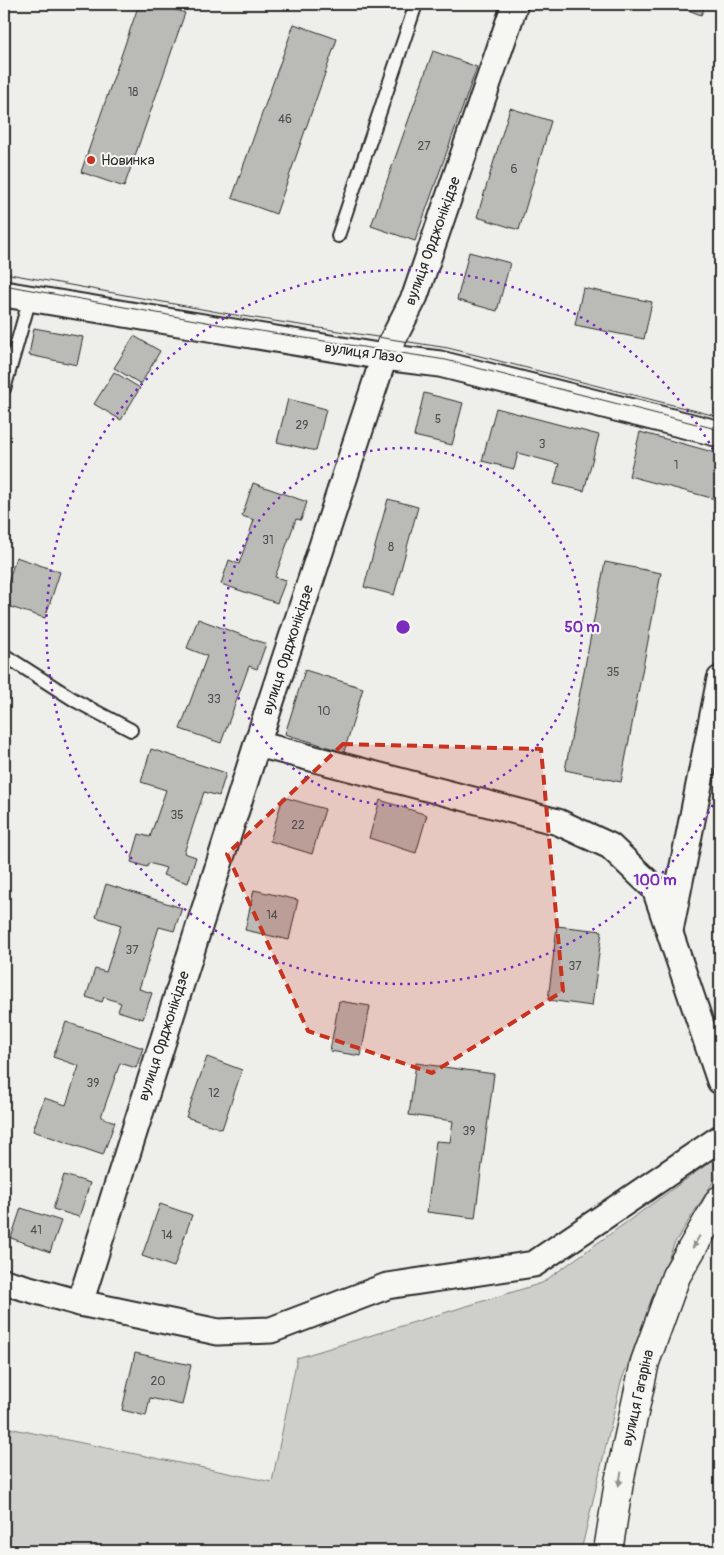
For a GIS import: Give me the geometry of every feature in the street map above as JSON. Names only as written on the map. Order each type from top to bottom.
[{"type":"main road","name":"вулиця Гагаріна","points":[[608,1551],[619,1482],[645,1362],[676,1276],[720,1200]]},
{"type":"street","name":"вулиця Орджонікідзе","points":[[80,1303],[257,744],[384,357],[415,296],[515,4]]},
{"type":"street","name":"вулиця Лазо","points":[[4,294],[384,357],[440,364],[720,434]]},
{"type":"street","points":[[670,934],[720,679]]},
{"type":"street","points":[[257,744],[558,822],[610,846],[654,889],[720,1081]]},
{"type":"street","points":[[4,1282],[80,1303],[218,1332],[271,1330],[387,1286],[534,1264],[720,1138]]},
{"type":"lane","points":[[338,236],[416,4]]},
{"type":"lane","points":[[4,389],[30,298]]},
{"type":"lane","points":[[4,654],[76,701],[131,730]]},
{"type":"highlighted area","points":[[343,744],[541,749],[563,991],[432,1073],[308,1031],[227,854]]},
{"type":"shaded area","points":[[720,1155],[720,1171],[674,1244],[621,1382],[581,1551],[4,1551],[4,1427],[272,1482],[297,1358],[542,1283]]},
{"type":"building","points":[[139,4],[160,4],[185,13],[124,187],[81,172]]},
{"type":"building","points":[[485,4],[497,4],[496,8]]},
{"type":"building","points":[[673,4],[706,4],[701,15]]},
{"type":"building","points":[[294,24],[337,39],[276,214],[232,198]]},
{"type":"building","points":[[433,51],[477,67],[415,241],[371,226]]},
{"type":"building","points":[[510,108],[551,121],[519,230],[477,217]]},
{"type":"building","points":[[469,252],[510,263],[497,311],[457,300]]},
{"type":"building","points":[[583,288],[652,302],[644,339],[575,325]]},
{"type":"building","points":[[720,326],[720,355],[714,354]]},
{"type":"building","points":[[34,328],[83,337],[77,365],[29,355]]},
{"type":"building","points":[[134,336],[160,351],[141,384],[114,368]]},
{"type":"building","points":[[114,372],[140,388],[121,420],[94,404]]},
{"type":"building","points":[[424,393],[463,403],[452,445],[414,436]]},
{"type":"building","points":[[288,399],[326,409],[316,451],[277,442]]},
{"type":"building","points":[[496,408],[599,435],[584,491],[554,484],[559,464],[518,453],[514,469],[482,461]]},
{"type":"building","points":[[640,432],[720,454],[719,500],[629,476]]},
{"type":"building","points":[[253,483],[307,502],[301,520],[296,519],[275,577],[286,580],[277,603],[221,584],[229,560],[239,564],[254,520],[242,516]]},
{"type":"building","points":[[388,499],[418,507],[394,595],[364,587]]},
{"type":"building","points":[[16,557],[60,572],[45,618],[4,605],[4,596]]},
{"type":"building","points":[[605,562],[661,573],[621,782],[565,770]]},
{"type":"building","points":[[198,619],[266,644],[257,669],[249,666],[221,743],[180,729],[207,656],[187,648]]},
{"type":"building","points":[[305,670],[363,688],[344,752],[285,734]]},
{"type":"building","points":[[151,749],[226,773],[219,796],[204,792],[184,853],[196,857],[188,883],[163,875],[166,868],[149,863],[147,867],[131,862],[139,834],[150,837],[166,790],[141,782]]},
{"type":"building","points":[[283,797],[325,809],[312,854],[270,841]]},
{"type":"building","points":[[380,800],[427,815],[416,853],[369,838]]},
{"type":"building","points":[[106,884],[182,908],[174,931],[159,927],[139,989],[152,993],[143,1019],[118,1011],[121,1003],[104,997],[102,1002],[86,997],[95,969],[106,972],[121,925],[96,917]]},
{"type":"building","points":[[254,890],[298,900],[289,940],[245,930]]},
{"type":"building","points":[[557,926],[602,931],[592,1006],[548,1000]]},
{"type":"building","points":[[339,1001],[370,1006],[361,1056],[330,1051]]},
{"type":"building","points":[[66,1022],[143,1048],[136,1068],[120,1063],[101,1117],[115,1122],[103,1155],[33,1131],[44,1098],[66,1105],[79,1066],[53,1057]]},
{"type":"building","points":[[207,1057],[242,1070],[222,1129],[186,1117]]},
{"type":"building","points":[[416,1063],[494,1074],[475,1218],[427,1212],[436,1141],[450,1142],[453,1121],[409,1115]]},
{"type":"building","points":[[64,1175],[90,1183],[79,1217],[53,1209]]},
{"type":"building","points":[[160,1204],[192,1215],[174,1267],[142,1256]]},
{"type":"building","points":[[21,1208],[61,1221],[50,1252],[11,1238]]},
{"type":"building","points":[[135,1353],[191,1365],[182,1405],[150,1398],[146,1416],[122,1410]]},
{"type":"tram line","points":[[4,273],[229,314],[448,348],[720,417]]},
{"type":"tram line","points":[[4,285],[228,326],[446,360],[720,430]]},
{"type":"place","name":"Новинка","points":[[91,160]]}]
